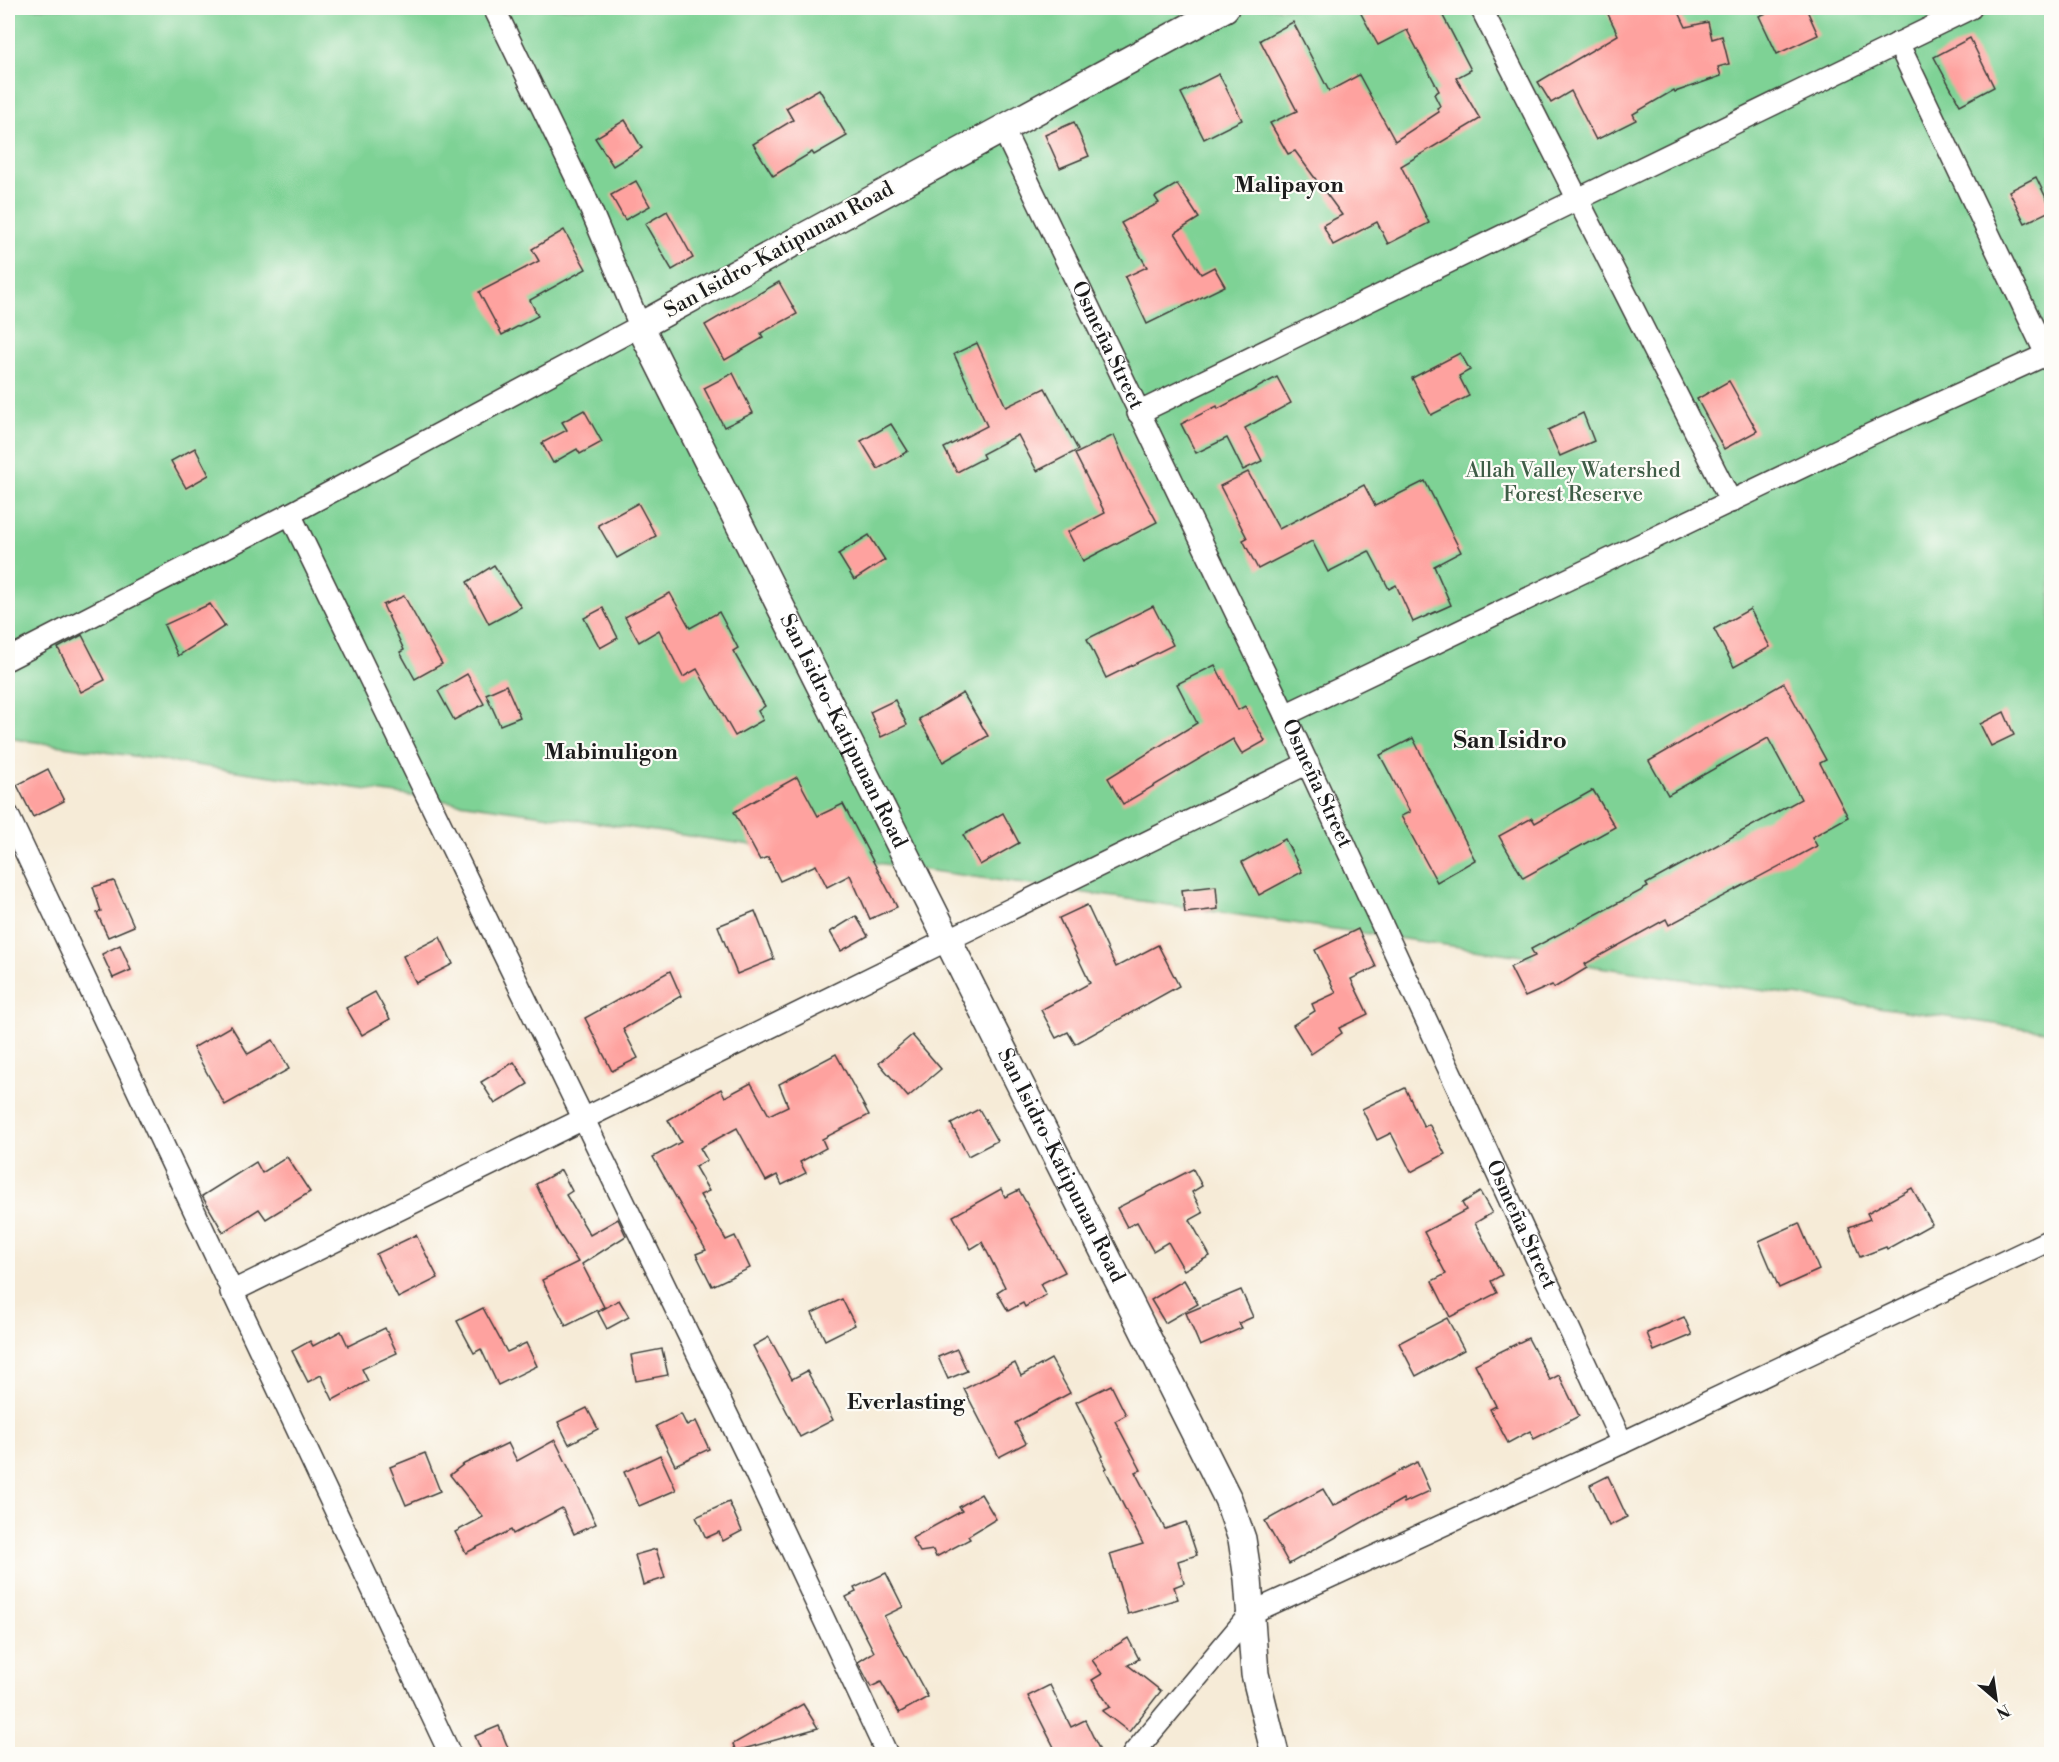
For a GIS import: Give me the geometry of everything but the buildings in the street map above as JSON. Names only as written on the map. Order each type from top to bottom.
[{"type":"street","points":[[8,659],[290,514],[640,326],[585,196],[494,8]]},
{"type":"street","name":"San Isidro-Katipunan Road","points":[[1225,8],[640,326],[950,939],[1228,1499],[1242,1539],[1255,1674],[1275,1755]]},
{"type":"street","points":[[1481,8],[1731,501]]},
{"type":"street","points":[[1138,412],[1971,8]]},
{"type":"street","points":[[1285,715],[1731,501],[2049,353],[1898,43]]},
{"type":"street","name":"Osmeña Street","points":[[1003,129],[1308,763],[1622,1443]]},
{"type":"street","points":[[290,514],[754,1470],[887,1755]]},
{"type":"street","points":[[231,1292],[1308,763]]},
{"type":"street","points":[[8,815],[450,1755]]},
{"type":"street","points":[[1133,1755],[1251,1614],[1622,1443],[2052,1239]]},
{"type":"green space","name":"Allah Valley Watershed Forest Reserve","points":[[8,8],[2051,8],[2051,1032],[8,738]]},
{"type":"district","name":"Malipayon","points":[[1289,185]]},
{"type":"district","name":"San Isidro","points":[[1510,741]]},
{"type":"district","name":"Mabinuligon","points":[[611,752]]},
{"type":"district","name":"Everlasting","points":[[906,1402]]}]
